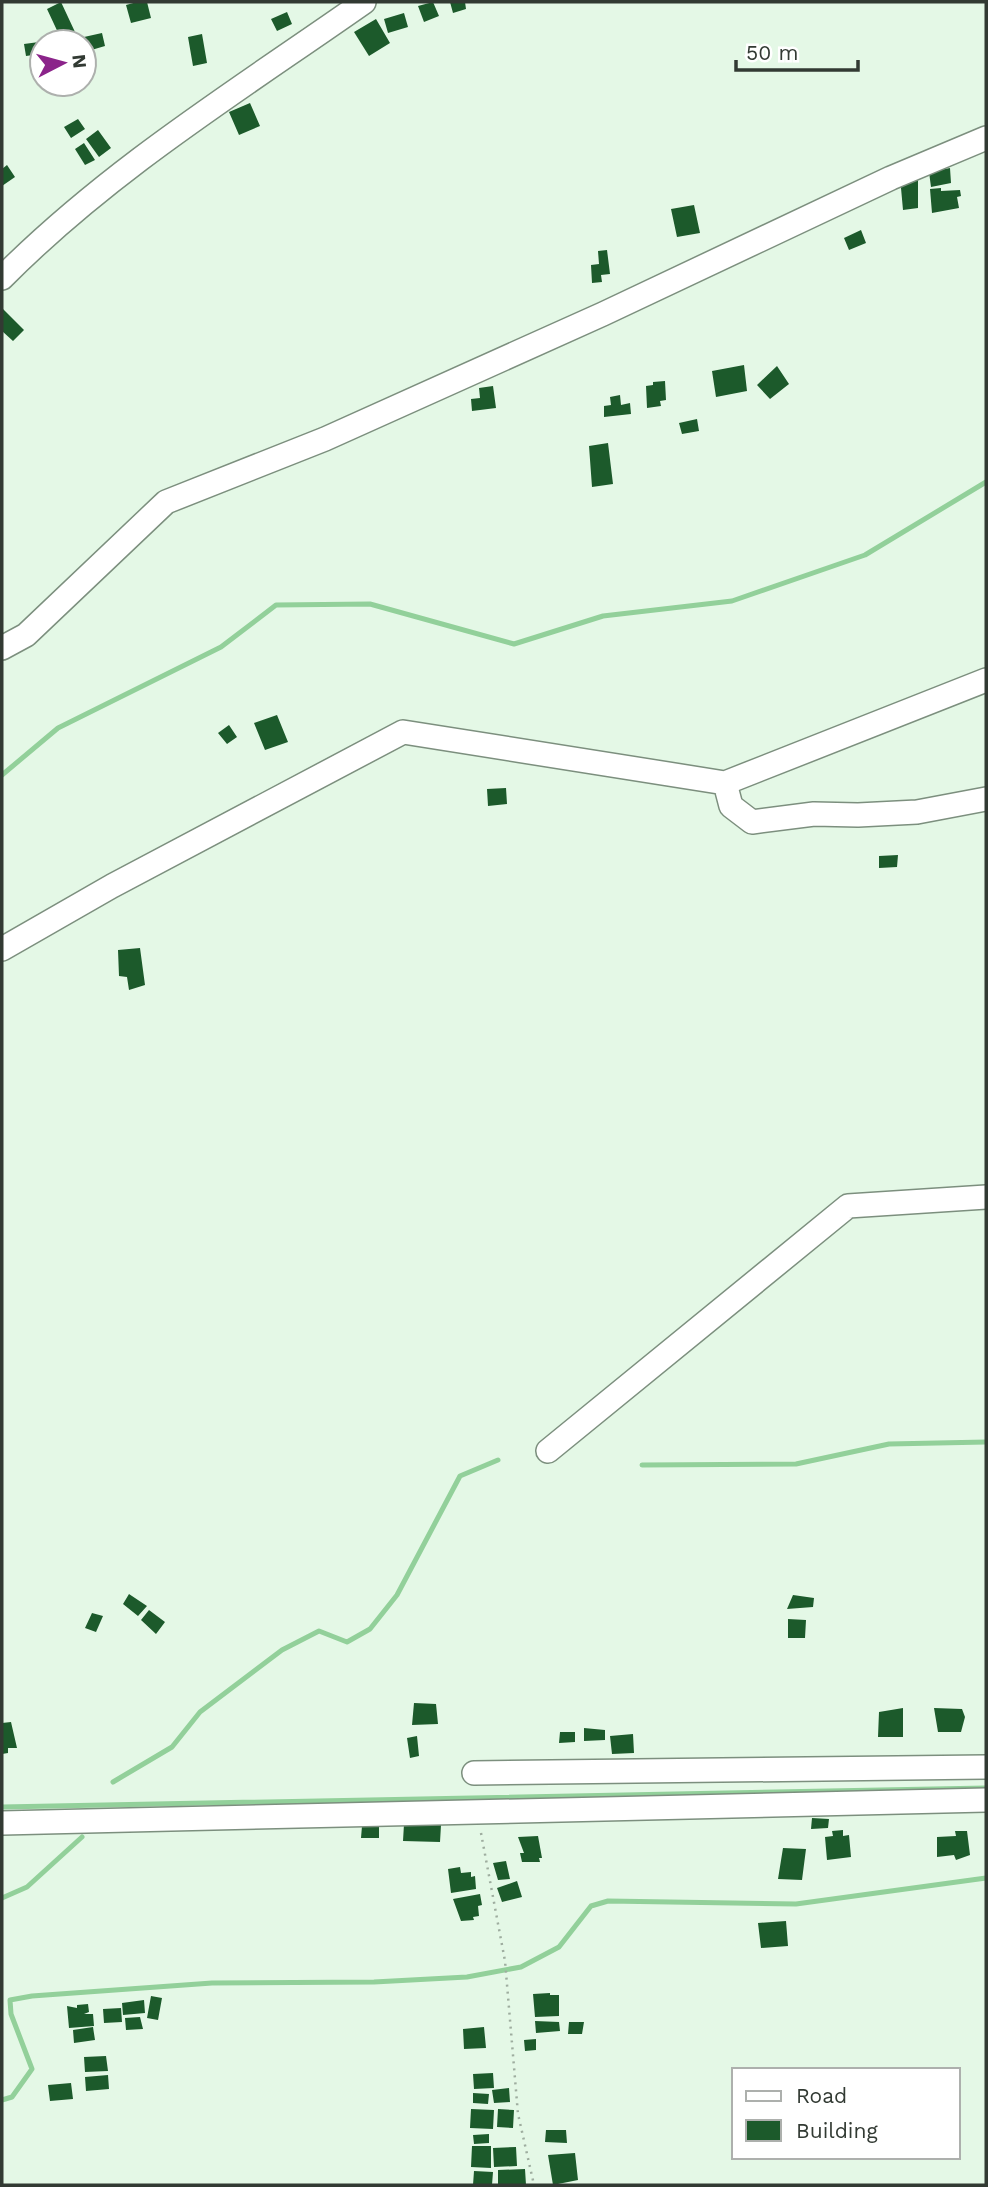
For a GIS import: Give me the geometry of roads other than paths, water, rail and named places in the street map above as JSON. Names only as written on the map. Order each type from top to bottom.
[{"type":"street","points":[[2,278],[35,245],[131,165],[364,2]]},
{"type":"street","points":[[2,648],[26,635],[166,502],[325,439],[603,314],[891,178],[986,138]]},
{"type":"street","points":[[2,949],[112,886],[403,732],[725,783],[986,680]]},
{"type":"street","points":[[725,783],[732,806],[752,822],[814,814],[859,816],[917,812],[986,799]]},
{"type":"street","points":[[548,1451],[848,1206],[986,1197]]},
{"type":"street","points":[[474,1773],[986,1767]]},
{"type":"street","points":[[2,1823],[986,1800]]},
{"type":"waterway","points":[[2,775],[58,728],[221,647],[276,605],[370,604],[514,644],[603,616],[732,601],[865,555],[986,482]]},
{"type":"waterway","points":[[642,1465],[796,1464],[889,1444],[986,1442]]},
{"type":"waterway","points":[[113,1782],[172,1747],[200,1712],[282,1650],[319,1631],[347,1642],[370,1629],[397,1595],[460,1476],[498,1460]]},
{"type":"waterway","points":[[2,1807],[986,1788]]},
{"type":"waterway","points":[[2,1898],[27,1887],[82,1837]]},
{"type":"waterway","points":[[2,2100],[12,2097],[32,2069],[11,2014],[10,2000],[32,1996],[212,1983],[374,1982],[467,1977],[521,1967],[559,1947],[591,1906],[608,1901],[796,1904],[986,1878]]}]
